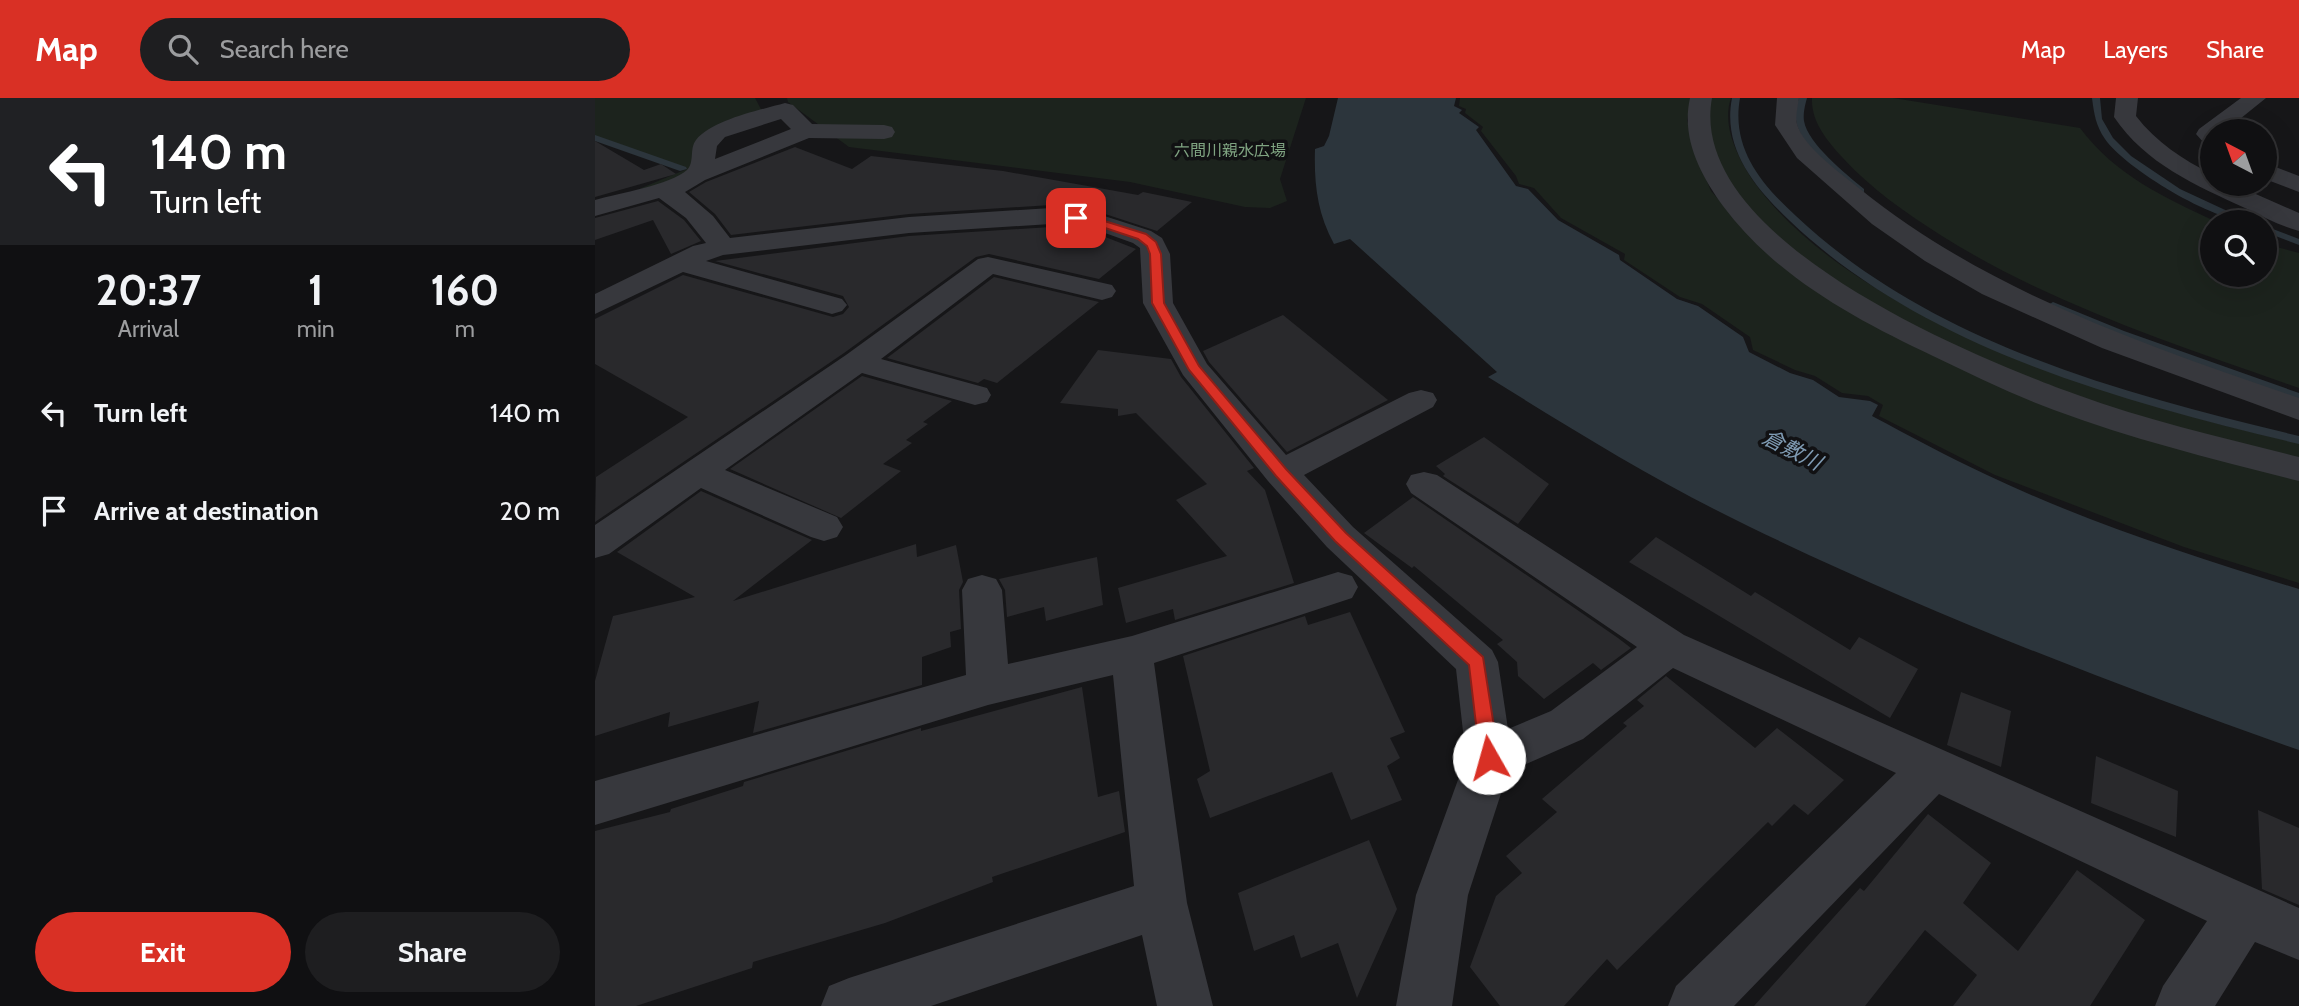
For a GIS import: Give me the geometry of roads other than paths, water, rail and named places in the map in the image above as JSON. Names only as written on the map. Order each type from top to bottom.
[{"type":"street","points":[[1701,98],[1701,136],[1710,168],[1737,210],[1788,258],[1847,300],[1910,335],[2065,402],[2179,438],[2299,469]]},
{"type":"street","points":[[1788,98],[1786,125],[1809,158],[1854,199],[1896,231],[1961,271],[2025,304],[2126,347],[2299,409]]},
{"type":"street","points":[[2127,98],[2125,117],[2146,142],[2185,171],[2200,177]]},
{"type":"street","points":[[2227,119],[2255,98]]},
{"type":"street","points":[[696,176],[703,164],[705,144],[717,132],[782,104],[806,131]]},
{"type":"street","points":[[668,191],[696,176],[806,131],[884,132]]},
{"type":"street","points":[[2277,176],[2299,186]]},
{"type":"street","points":[[595,208],[659,190],[668,191],[702,220],[722,247]]},
{"type":"street","points":[[2241,196],[2299,223]]},
{"type":"street","points":[[595,305],[681,263],[722,247],[909,225],[1051,216],[1095,221],[1142,237],[1152,244],[1156,254],[1158,303],[1194,368],[1281,472],[1340,537],[1477,662],[1489,758],[1442,895],[1424,1006]]},
{"type":"street","points":[[681,263],[832,305]]},
{"type":"street","points":[[595,544],[857,362],[988,265],[1102,291]]},
{"type":"street","points":[[857,362],[975,395]]},
{"type":"street","points":[[1281,472],[1421,400]]},
{"type":"street","points":[[696,472],[824,527]]},
{"type":"street","points":[[1424,484],[1669,647],[2299,934]]},
{"type":"street","points":[[595,803],[988,687],[1132,653],[1338,587]]},
{"type":"street","points":[[982,590],[988,687]]},
{"type":"street","points":[[1489,758],[1567,725],[1669,647]]},
{"type":"street","points":[[1132,653],[1161,903],[1185,1006]]},
{"type":"street","points":[[1696,1006],[1933,768]]},
{"type":"street","points":[[849,1006],[1161,903]]},
{"type":"street","points":[[2183,1006],[2244,911]]},
{"type":"water","name":"倉敷川","points":[[1338,98],[1456,98],[1454,106],[1462,110],[1459,113],[1479,127],[1476,130],[1516,186],[1528,189],[1558,220],[1619,255],[1620,260],[1677,299],[1698,306],[1743,337],[1749,352],[1790,373],[1813,380],[1839,397],[1870,401],[1878,405],[1872,416],[2025,492],[2141,538],[2299,589],[2299,750],[2160,700],[1884,589],[1750,527],[1683,492],[1488,377],[1497,372],[1350,239],[1334,244],[1318,198],[1315,149],[1324,146],[1329,136]]},
{"type":"waterway","points":[[1736,98],[1733,112],[1736,139],[1747,165],[1762,188],[1821,245],[1880,287],[1945,323],[2016,355],[2089,382],[2162,405],[2299,440]]},
{"type":"waterway","points":[[1803,98],[1800,119],[1805,133],[1828,161],[1861,191]]},
{"type":"waterway","points":[[2096,98],[2098,119],[2110,139],[2128,158],[2177,191],[2217,210]]},
{"type":"waterway","points":[[595,138],[683,169]]},
{"type":"waterway","points":[[2277,234],[2299,242]]},
{"type":"waterway","points":[[2053,305],[2120,333],[2299,397]]},
{"type":"park label","name":"六間川親水広場","points":[[1230,150]]}]
